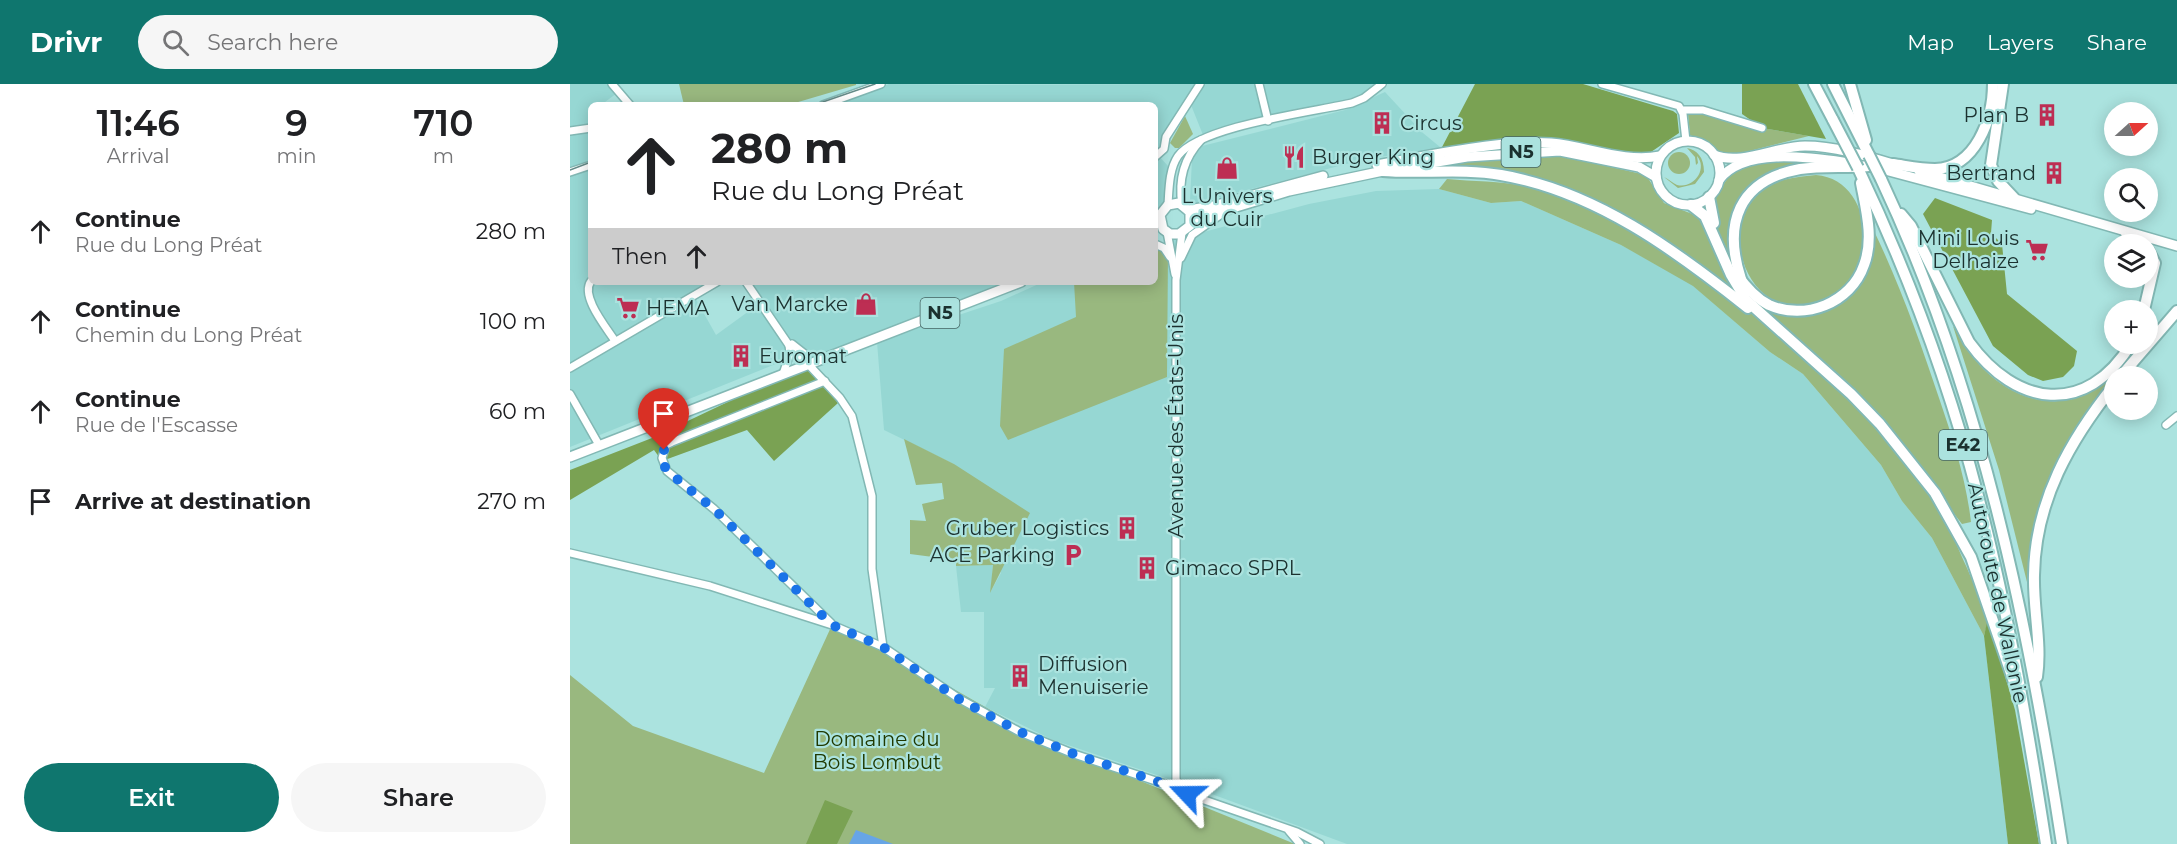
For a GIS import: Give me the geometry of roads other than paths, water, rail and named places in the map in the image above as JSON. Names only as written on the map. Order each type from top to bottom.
[{"type":"highway","name":"Autoroute de Wallonie","points":[[1814,84],[1833,120],[1892,201],[1944,333],[1972,416],[1993,491],[2036,686],[2062,844]]},
{"type":"highway","points":[[1833,84],[1858,123]]},
{"type":"highway","points":[[1709,197],[1712,220],[1741,279],[1755,296],[1780,309],[1808,310],[1834,302],[1852,287],[1864,265],[1869,229],[1866,163],[1850,84]]},
{"type":"highway","points":[[1893,164],[1936,169],[1958,163],[1966,157],[1977,144],[1989,114],[1993,84]]},
{"type":"highway","points":[[2003,84],[1991,165],[1998,181],[2014,198]]},
{"type":"highway","points":[[1741,279],[1733,253],[1733,227],[1741,205],[1754,190],[1777,176],[1800,170],[1866,163]]},
{"type":"highway","points":[[1383,171],[1501,175],[1538,183],[1573,196],[1643,232],[1763,320],[1771,323]]},
{"type":"highway","name":"Autoroute de Wallonie","points":[[1868,198],[1917,306],[1956,421],[1981,507],[2022,700],[2046,844]]},
{"type":"highway","points":[[1892,201],[1911,226],[1969,342],[1980,358],[2005,381],[2036,394],[2054,396],[2072,393],[2105,375],[2123,354]]},
{"type":"highway","points":[[1691,205],[1704,216],[1738,288],[1771,323],[1873,417],[1935,493],[1971,557],[1996,626],[2007,666],[2022,700]]},
{"type":"highway","points":[[2130,366],[2177,311]]},
{"type":"highway","points":[[2036,686],[2039,662],[2034,574],[2042,517],[2065,455],[2104,398]]},
{"type":"main road","points":[[1686,141],[1703,145],[1714,155],[1720,171],[1719,180]]},
{"type":"main road","name":"N5","points":[[1168,205],[1213,206],[1289,184],[1370,167],[1503,146],[1548,143],[1633,158],[1660,156],[1673,144],[1686,141]]},
{"type":"main road","points":[[1714,155],[1734,158],[1790,147],[1818,147],[1893,164],[2177,246]]},
{"type":"main road","name":"N5","points":[[1182,233],[1190,224],[1225,210],[1289,191],[1383,171],[1467,157],[1548,150],[1632,165],[1645,169],[1656,177]]},
{"type":"main road","points":[[1660,156],[1656,177],[1662,192],[1675,203],[1691,205],[1709,197],[1719,180],[1735,166],[1792,156],[1866,163],[2053,215],[2065,214]]},
{"type":"main road","points":[[1158,220],[1161,212],[1168,205]]},
{"type":"main road","points":[[1185,207],[1190,224]]},
{"type":"main road","points":[[1158,224],[1166,232]]},
{"type":"main road","points":[[1158,233],[1182,233]]},
{"type":"main road","name":"N5","points":[[570,456],[1013,285]]},
{"type":"street","points":[[612,84],[627,102]]},
{"type":"street","points":[[831,102],[881,84]]},
{"type":"street","points":[[1160,154],[1166,137],[1200,84]]},
{"type":"street","points":[[1259,84],[1268,121]]},
{"type":"street","points":[[1168,205],[1173,164],[1190,144],[1203,138],[1268,121],[1352,103],[1364,98],[1382,84]]},
{"type":"street","points":[[1602,84],[1673,104],[1682,110],[1703,110],[1762,128]]},
{"type":"street","points":[[1682,110],[1686,141]]},
{"type":"street","points":[[570,131],[588,128]]},
{"type":"street","points":[[1185,207],[1180,193],[1184,164],[1203,138]]},
{"type":"street","points":[[1160,154],[1178,157],[1184,164]]},
{"type":"street","points":[[1160,154],[1173,164],[1184,164]]},
{"type":"street","points":[[570,172],[588,166]]},
{"type":"street","points":[[1158,246],[1177,262],[1192,236],[1225,210]]},
{"type":"street","name":"Avenue des États-Unis","points":[[1166,232],[1177,262]]},
{"type":"street","name":"Avenue des États-Unis","points":[[1180,789],[1176,779],[1176,280],[1182,233]]},
{"type":"street","points":[[589,285],[588,295],[615,341]]},
{"type":"street","points":[[570,368],[712,285]]},
{"type":"street","points":[[748,285],[787,339],[806,355],[808,364],[840,398],[852,416],[870,484],[872,569],[883,647]]},
{"type":"street","points":[[783,374],[790,353],[787,339]]},
{"type":"street","points":[[825,381],[672,441],[666,445],[662,458],[667,471],[714,509],[832,625]]},
{"type":"street","points":[[570,394],[599,445]]},
{"type":"street","points":[[2166,425],[2177,416]]},
{"type":"street","points":[[570,553],[710,586],[832,625],[883,647],[957,698],[1020,732],[1074,754],[1180,789],[1320,844]]},
{"type":"street","points":[[1289,831],[1300,844]]},
{"type":"water","points":[[856,830],[893,844],[849,844]]},
{"type":"tram line","points":[[823,102],[875,84]]},
{"type":"tram line","points":[[570,170],[588,163]]},
{"type":"place","name":"Plan B","points":[[2047,115]]},
{"type":"place","name":"Circus","points":[[1382,123]]},
{"type":"place","name":"Burger King","points":[[1294,157]]},
{"type":"place","name":"L'Univers du Cuir","points":[[1227,168]]},
{"type":"place","name":"Bertrand","points":[[2054,173]]},
{"type":"place","name":"Mini Louis Delhaize","points":[[2037,250]]},
{"type":"place","name":"Van Marcke","points":[[866,304]]},
{"type":"place","name":"HEMA","points":[[628,308]]},
{"type":"place","name":"Euromat","points":[[741,356]]},
{"type":"place","name":"Gruber Logistics","points":[[1127,528]]},
{"type":"place","name":"ACE Parking","points":[[1073,555]]},
{"type":"place","name":"Gimaco SPRL","points":[[1147,568]]},
{"type":"place","name":"Diffusion Menuiserie","points":[[1020,676]]},
{"type":"park label","name":"Domaine du Bois Lombut","points":[[877,750]]}]
